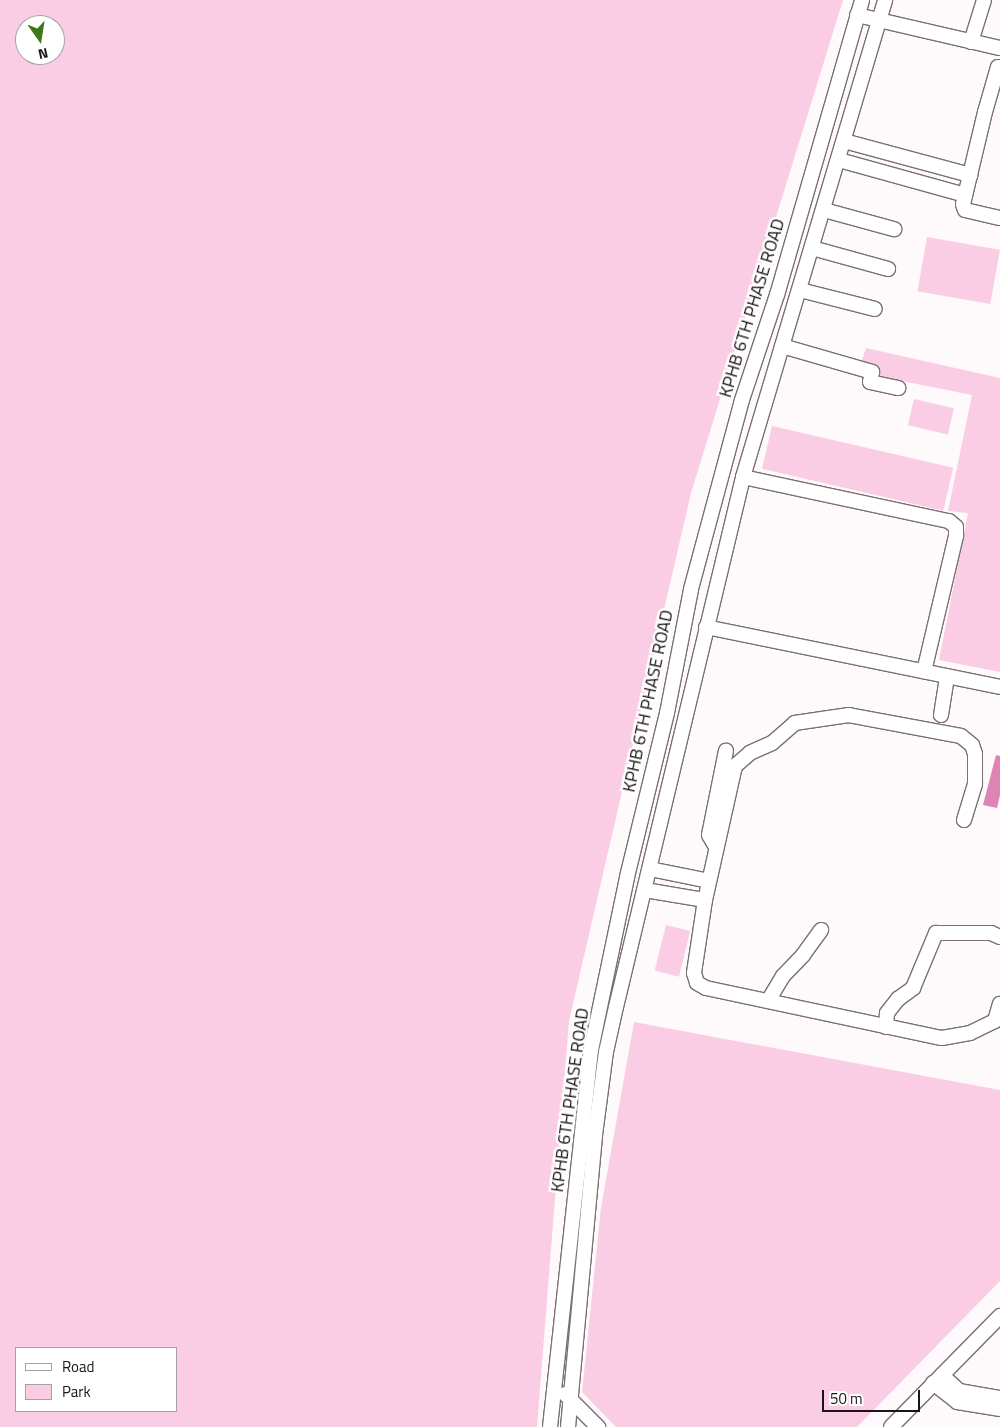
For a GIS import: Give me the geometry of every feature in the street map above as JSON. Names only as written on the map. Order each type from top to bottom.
[{"type":"street","name":"KPHB 6TH PHASE ROAD","points":[[550,1427],[592,1050],[627,877],[667,713],[692,589],[742,400],[777,295],[862,0]]},
{"type":"street","name":"KPHB 6TH PHASE ROAD","points":[[570,1425],[570,1398],[595,1135],[605,1060],[616,1007],[743,477],[839,160],[885,0]]},
{"type":"street","points":[[971,42],[984,0]]},
{"type":"street","points":[[857,15],[1000,48]]},
{"type":"street","points":[[1000,68],[998,67],[985,112],[964,204],[965,210],[1000,218]]},
{"type":"street","points":[[844,141],[970,175]]},
{"type":"street","points":[[839,160],[965,195]]},
{"type":"street","points":[[824,210],[894,229]]},
{"type":"street","points":[[812,248],[888,269]]},
{"type":"street","points":[[800,290],[875,308]]},
{"type":"street","points":[[782,346],[872,372],[870,382],[898,388]]},
{"type":"street","points":[[743,477],[949,521],[956,527],[956,536],[924,671]]},
{"type":"street","points":[[706,627],[1000,687]]},
{"type":"street","points":[[941,715],[947,676]]},
{"type":"street","points":[[964,820],[975,784],[975,754],[972,745],[961,736],[849,715],[795,724],[772,743],[750,753],[734,766],[709,881],[702,900],[694,973],[697,982],[706,988],[942,1038],[970,1033],[995,1021],[1000,1004]]},
{"type":"street","points":[[716,848],[709,835],[726,751]]},
{"type":"street","points":[[650,869],[709,881]]},
{"type":"street","points":[[645,890],[702,900]]},
{"type":"street","points":[[768,1001],[783,976],[803,955],[821,930]]},
{"type":"street","points":[[886,1027],[887,1013],[898,999],[913,988],[936,933],[991,933],[1000,937]]},
{"type":"street","points":[[601,1004],[616,1007]]},
{"type":"street","points":[[891,1427],[1000,1316]]},
{"type":"street","points":[[937,1379],[959,1391],[1000,1398]]},
{"type":"street","points":[[937,1379],[957,1402],[1000,1409]]},
{"type":"street","points":[[555,1387],[570,1398],[598,1427]]},
{"type":"street","points":[[552,1409],[570,1425]]},
{"type":"green space","points":[[0,0],[843,0],[691,493],[569,1021],[537,1427],[0,1427]]},
{"type":"green space","points":[[927,237],[1000,250],[990,304],[917,291]]},
{"type":"green space","points":[[866,348],[1000,378],[1000,672],[939,660],[968,513],[948,511],[972,395],[877,376],[878,366],[861,363]]},
{"type":"green space","points":[[914,399],[954,408],[948,435],[908,425]]},
{"type":"green space","points":[[772,426],[953,468],[943,511],[762,469]]},
{"type":"green space","points":[[666,925],[690,931],[679,977],[655,971]]},
{"type":"green space","points":[[634,1022],[1000,1090],[1000,1281],[857,1427],[616,1427],[582,1392],[601,1208]]},
{"type":"shaded area","points":[[996,755],[1000,756],[1000,795],[997,808],[983,805]]}]
